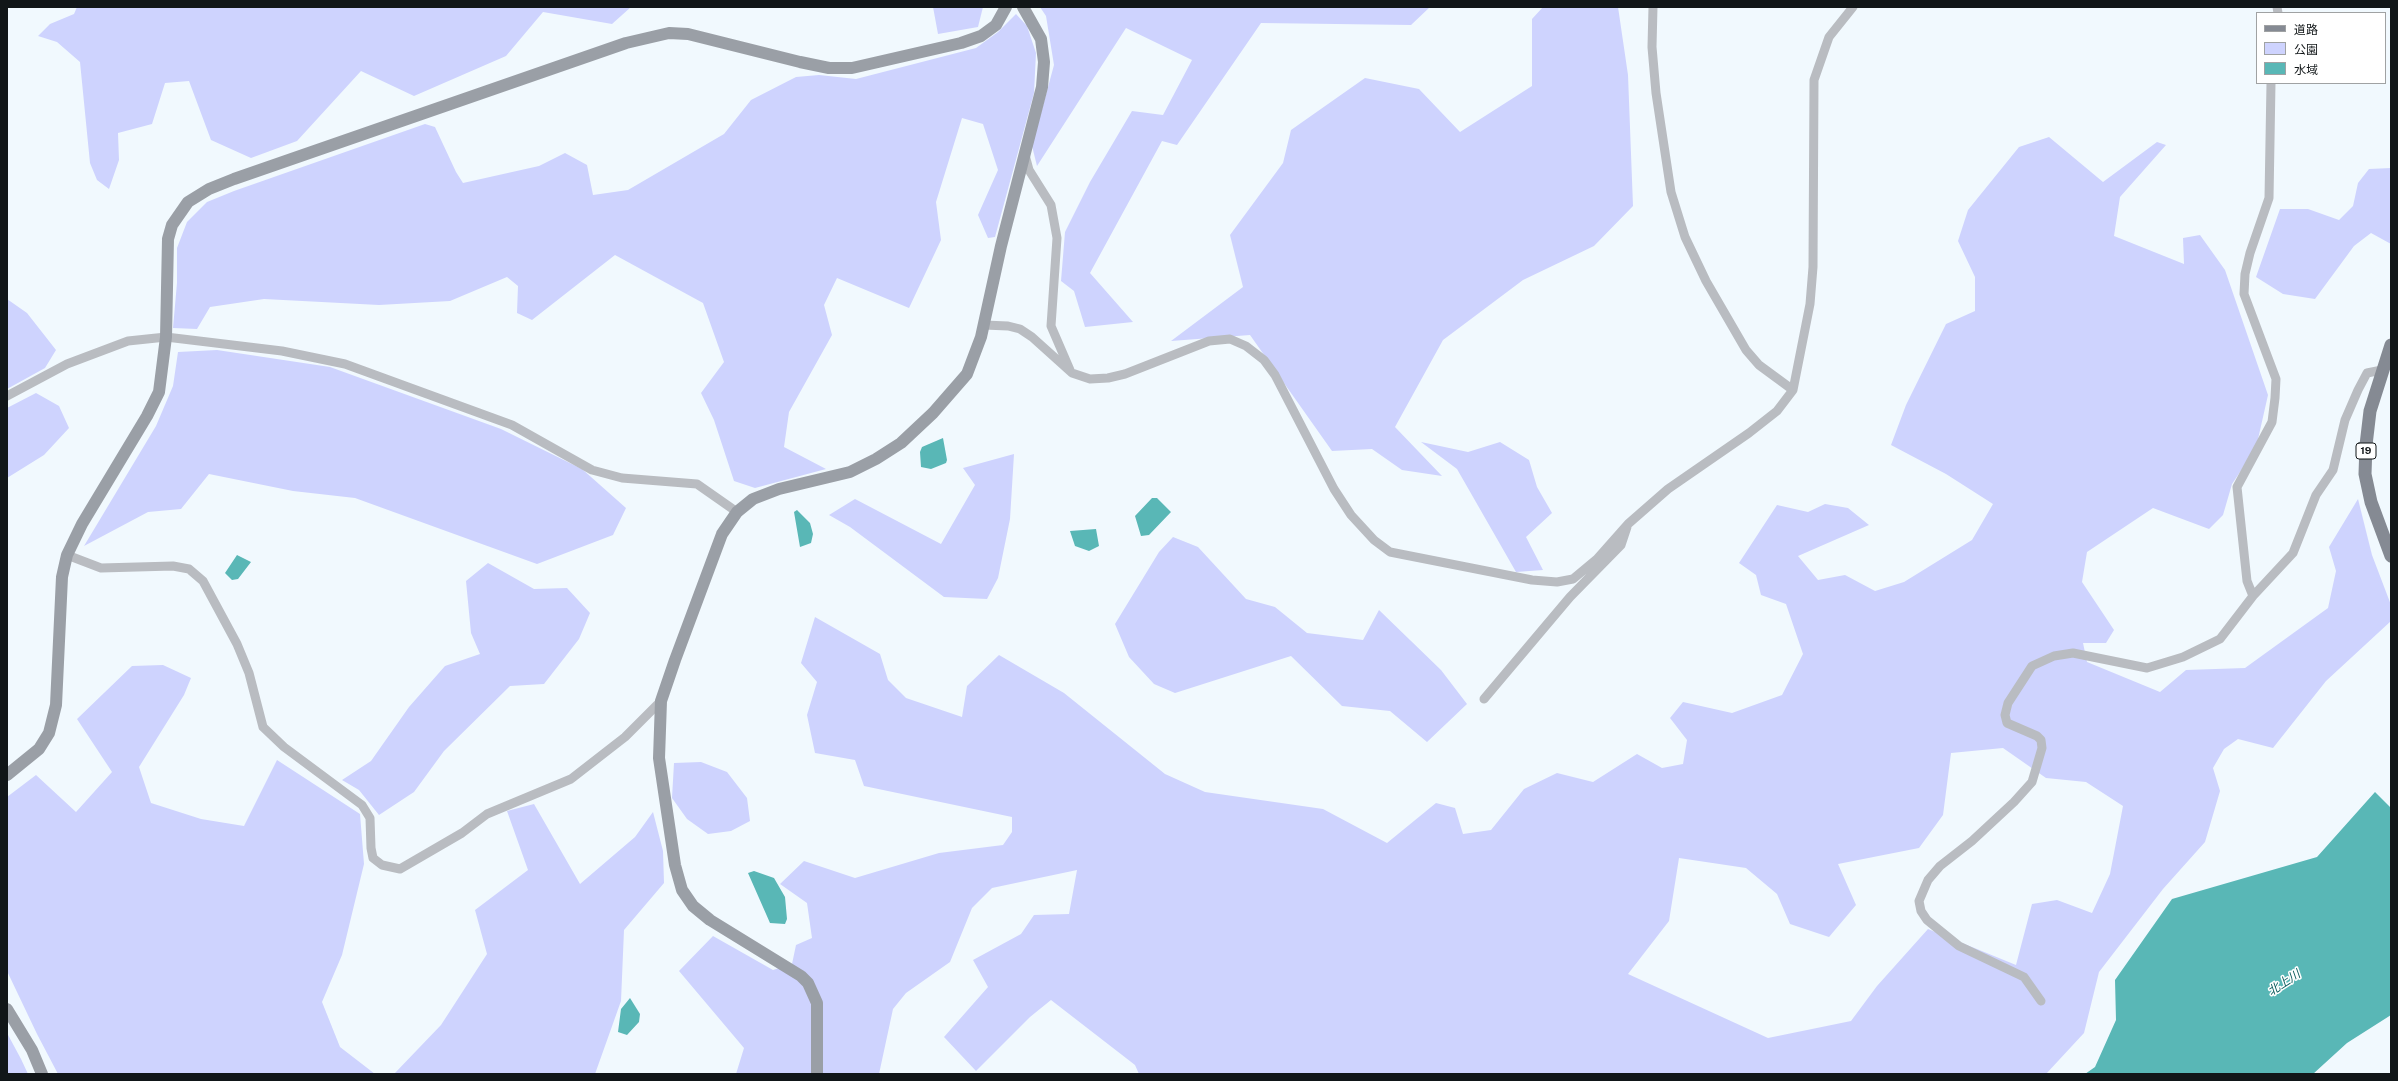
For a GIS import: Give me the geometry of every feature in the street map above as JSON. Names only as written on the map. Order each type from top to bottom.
[{"type":"main road","name":"19","points":[[2391,345],[2370,411],[2366,445],[2366,474],[2372,502],[2391,556]]},
{"type":"street","points":[[7,775],[39,749],[49,734],[56,705],[62,577],[68,555],[82,524],[147,416],[159,392],[166,336],[168,239],[172,225],[188,202],[209,189],[626,43],[662,35],[688,34],[800,62],[829,68],[852,68],[961,43],[981,36],[996,25],[1006,7]]},
{"type":"street","points":[[817,1074],[817,1003],[808,983],[801,976],[710,920],[693,906],[682,890],[675,866],[659,758],[661,701],[722,534],[737,512],[753,499],[779,489],[850,472],[876,460],[901,443],[933,413],[967,374],[984,325],[1001,246],[1042,87],[1044,62],[1041,39],[1023,7]]},
{"type":"street","points":[[1653,7],[1652,47],[1656,93],[1671,192],[1685,237],[1706,281],[1746,350],[1759,365],[1793,390]]},
{"type":"street","points":[[984,325],[1008,326],[1020,330],[1032,337],[1072,373],[1090,379],[1108,378],[1125,374],[1209,342],[1230,339],[1246,346],[1264,360],[1275,375],[1334,489],[1351,515],[1374,540],[1390,552],[1403,556],[1532,580],[1557,582],[1573,579],[1597,559],[1628,524],[1668,489],[1766,420],[1777,411],[1793,390],[1810,304],[1813,267],[1814,80],[1829,37],[1853,7]]},
{"type":"street","points":[[2253,596],[2247,581],[2237,487],[2272,422],[2275,398],[2276,379],[2244,294],[2245,274],[2250,253],[2269,198],[2271,84]]},
{"type":"street","points":[[1025,155],[1029,170],[1051,205],[1057,238],[1051,326],[1072,373]]},
{"type":"street","points":[[7,396],[67,364],[121,343],[166,336],[282,351],[345,364],[512,425],[592,470],[622,478],[697,484],[737,512]]},
{"type":"street","points":[[2041,1001],[2024,977],[1959,946],[1927,920],[1921,911],[1919,901],[1928,880],[1940,866],[1972,842],[2014,802],[2032,782],[2042,748],[2041,740],[2037,736],[2007,723],[2005,715],[2008,703],[2032,666],[2054,656],[2073,653],[2147,668],[2183,657],[2220,639],[2253,596],[2292,553],[2316,495],[2333,470],[2345,420],[2358,390],[2367,373],[2382,370]]},
{"type":"street","points":[[1484,699],[1570,597],[1621,545],[1628,524]]},
{"type":"street","points":[[68,555],[101,568],[173,566],[189,570],[203,581],[237,644],[249,673],[263,726],[284,747],[362,805],[370,818],[371,848],[374,858],[382,865],[400,869],[462,833],[487,814],[571,779],[625,737],[661,701]]},
{"type":"street","points":[[7,1009],[32,1050],[42,1074]]},
{"type":"green space","points":[[77,7],[631,7],[612,24],[543,12],[506,56],[414,96],[361,71],[297,141],[251,158],[211,140],[189,81],[165,83],[152,124],[118,133],[119,160],[109,189],[97,180],[90,163],[80,62],[57,42],[38,36],[50,24],[74,14]]},
{"type":"green space","points":[[933,7],[983,7],[978,27],[938,34]]},
{"type":"green space","points":[[1040,7],[1430,7],[1411,25],[1261,23],[1177,145],[1162,141],[1090,273],[1133,322],[1085,327],[1074,291],[1061,281],[1065,232],[1090,182],[1132,111],[1163,115],[1192,60],[1126,28],[1037,166],[1032,146],[1054,65],[1046,16]]},
{"type":"green space","points":[[1543,7],[1618,7],[1628,75],[1633,206],[1594,246],[1523,280],[1443,340],[1395,427],[1442,476],[1402,470],[1372,449],[1332,451],[1250,335],[1171,341],[1243,287],[1230,235],[1283,163],[1291,130],[1365,78],[1419,89],[1460,132],[1532,86],[1532,19]]},
{"type":"green space","points":[[1016,14],[1027,26],[1036,53],[1034,93],[995,237],[988,238],[978,215],[998,170],[983,124],[962,118],[936,202],[941,240],[909,308],[837,278],[824,305],[832,335],[789,412],[784,447],[826,469],[755,488],[734,481],[714,420],[701,393],[724,362],[703,303],[615,255],[532,320],[517,313],[518,286],[507,277],[450,301],[379,305],[264,299],[210,307],[197,329],[173,328],[177,283],[177,248],[187,222],[207,202],[234,191],[425,124],[435,127],[456,172],[463,183],[539,166],[565,153],[587,165],[593,195],[628,190],[724,134],[751,100],[796,77],[819,75],[856,79],[976,48],[998,32]]},
{"type":"green space","points":[[2049,137],[2103,182],[2157,142],[2166,145],[2120,197],[2114,236],[2184,264],[2183,238],[2200,235],[2225,270],[2268,395],[2256,448],[2232,484],[2223,515],[2209,529],[2153,508],[2087,552],[2082,582],[2114,630],[2106,643],[2083,643],[2087,662],[2160,692],[2186,670],[2245,668],[2328,608],[2336,571],[2329,547],[2358,499],[2372,555],[2391,605],[2391,621],[2326,681],[2273,748],[2238,739],[2224,749],[2213,768],[2220,791],[2205,842],[2163,889],[2099,972],[2084,1033],[2046,1074],[1139,1074],[1135,1065],[1051,1000],[1030,1017],[976,1071],[944,1037],[988,987],[973,960],[1021,934],[1034,915],[1069,914],[1077,870],[992,888],[972,908],[950,962],[906,993],[893,1009],[879,1074],[736,1074],[744,1048],[679,971],[713,936],[773,970],[792,964],[796,945],[812,938],[807,903],[780,884],[804,861],[855,878],[939,853],[1003,845],[1012,832],[1012,817],[864,786],[855,760],[815,753],[807,715],[817,682],[801,663],[815,617],[880,654],[888,680],[906,698],[962,717],[967,686],[999,655],[1064,693],[1165,774],[1205,792],[1323,809],[1387,843],[1436,803],[1455,808],[1463,834],[1491,830],[1524,789],[1557,773],[1593,782],[1637,754],[1662,768],[1683,764],[1687,740],[1670,718],[1683,702],[1732,713],[1782,695],[1803,654],[1786,604],[1761,595],[1756,575],[1739,563],[1777,505],[1808,512],[1825,504],[1848,508],[1869,525],[1798,556],[1818,580],[1845,575],[1875,591],[1904,582],[1972,540],[1993,504],[1946,474],[1891,445],[1906,405],[1946,324],[1975,311],[1975,277],[1958,241],[1968,210],[2019,147]],"holes":[[[2003,748],[2046,778],[2086,782],[2123,806],[2110,874],[2092,913],[2057,900],[2032,904],[2016,965],[1928,929],[1877,986],[1851,1021],[1768,1038],[1628,974],[1669,921],[1679,858],[1746,868],[1777,894],[1790,924],[1829,937],[1856,905],[1838,864],[1919,848],[1943,815],[1951,753]]]},
{"type":"green space","points":[[2391,168],[2391,244],[2371,233],[2354,246],[2315,299],[2283,294],[2256,277],[2280,209],[2308,209],[2339,220],[2353,206],[2358,183],[2369,169]]},
{"type":"green space","points":[[7,299],[27,313],[56,350],[45,368],[7,389]]},
{"type":"green space","points":[[217,350],[330,367],[501,429],[582,469],[626,508],[613,535],[537,564],[355,498],[293,491],[209,474],[181,509],[148,512],[84,546],[156,426],[173,386],[178,352]]},
{"type":"green space","points":[[36,393],[59,406],[69,428],[44,455],[7,478],[7,408]]},
{"type":"green space","points":[[1421,442],[1468,452],[1500,442],[1529,460],[1537,487],[1552,513],[1526,537],[1543,570],[1516,572],[1457,469]]},
{"type":"green space","points":[[1014,454],[1010,519],[998,578],[987,599],[944,597],[850,527],[829,515],[855,499],[941,544],[975,485],[963,468]]},
{"type":"green space","points":[[1173,537],[1198,547],[1246,599],[1275,607],[1307,633],[1363,640],[1379,610],[1441,670],[1467,704],[1427,742],[1390,711],[1342,706],[1291,656],[1175,693],[1154,684],[1129,657],[1115,624],[1159,552]]},
{"type":"green space","points":[[488,563],[534,589],[567,588],[590,613],[579,639],[544,684],[510,686],[444,751],[414,792],[379,815],[359,790],[342,780],[371,761],[409,707],[445,666],[480,654],[471,633],[466,581]]},
{"type":"green space","points":[[163,665],[191,678],[184,695],[139,767],[151,803],[201,819],[244,826],[277,760],[360,814],[364,864],[342,955],[322,1002],[340,1047],[375,1074],[58,1074],[37,1034],[7,971],[7,797],[36,775],[76,812],[112,772],[77,719],[132,666]]},
{"type":"green space","points":[[701,762],[727,772],[747,798],[750,821],[731,831],[708,834],[687,819],[672,798],[674,763]]},
{"type":"green space","points":[[534,804],[580,884],[635,837],[653,812],[663,851],[664,883],[624,930],[621,1001],[595,1074],[394,1074],[441,1025],[487,954],[475,910],[528,870],[507,811]]},
{"type":"green space","points":[[7,1033],[21,1059],[28,1074],[7,1074]]},
{"type":"water","points":[[943,438],[947,460],[946,463],[931,469],[921,467],[920,452],[922,447]]},
{"type":"water","points":[[1152,498],[1157,498],[1171,512],[1149,535],[1141,536],[1135,516]]},
{"type":"water","points":[[797,510],[810,523],[813,534],[811,543],[800,547],[794,512]]},
{"type":"water","points":[[1096,529],[1099,546],[1089,551],[1075,546],[1070,531]]},
{"type":"water","points":[[237,555],[251,562],[238,579],[232,580],[225,573]]},
{"type":"water","name":"北上川","points":[[2375,792],[2391,808],[2391,1015],[2347,1043],[2313,1074],[2085,1074],[2095,1067],[2116,1020],[2115,980],[2172,899],[2317,857]]},
{"type":"water","points":[[754,871],[774,878],[785,897],[787,919],[785,924],[770,923],[748,873]]},
{"type":"water","points":[[630,998],[640,1014],[639,1022],[627,1035],[618,1032],[621,1009]]}]
